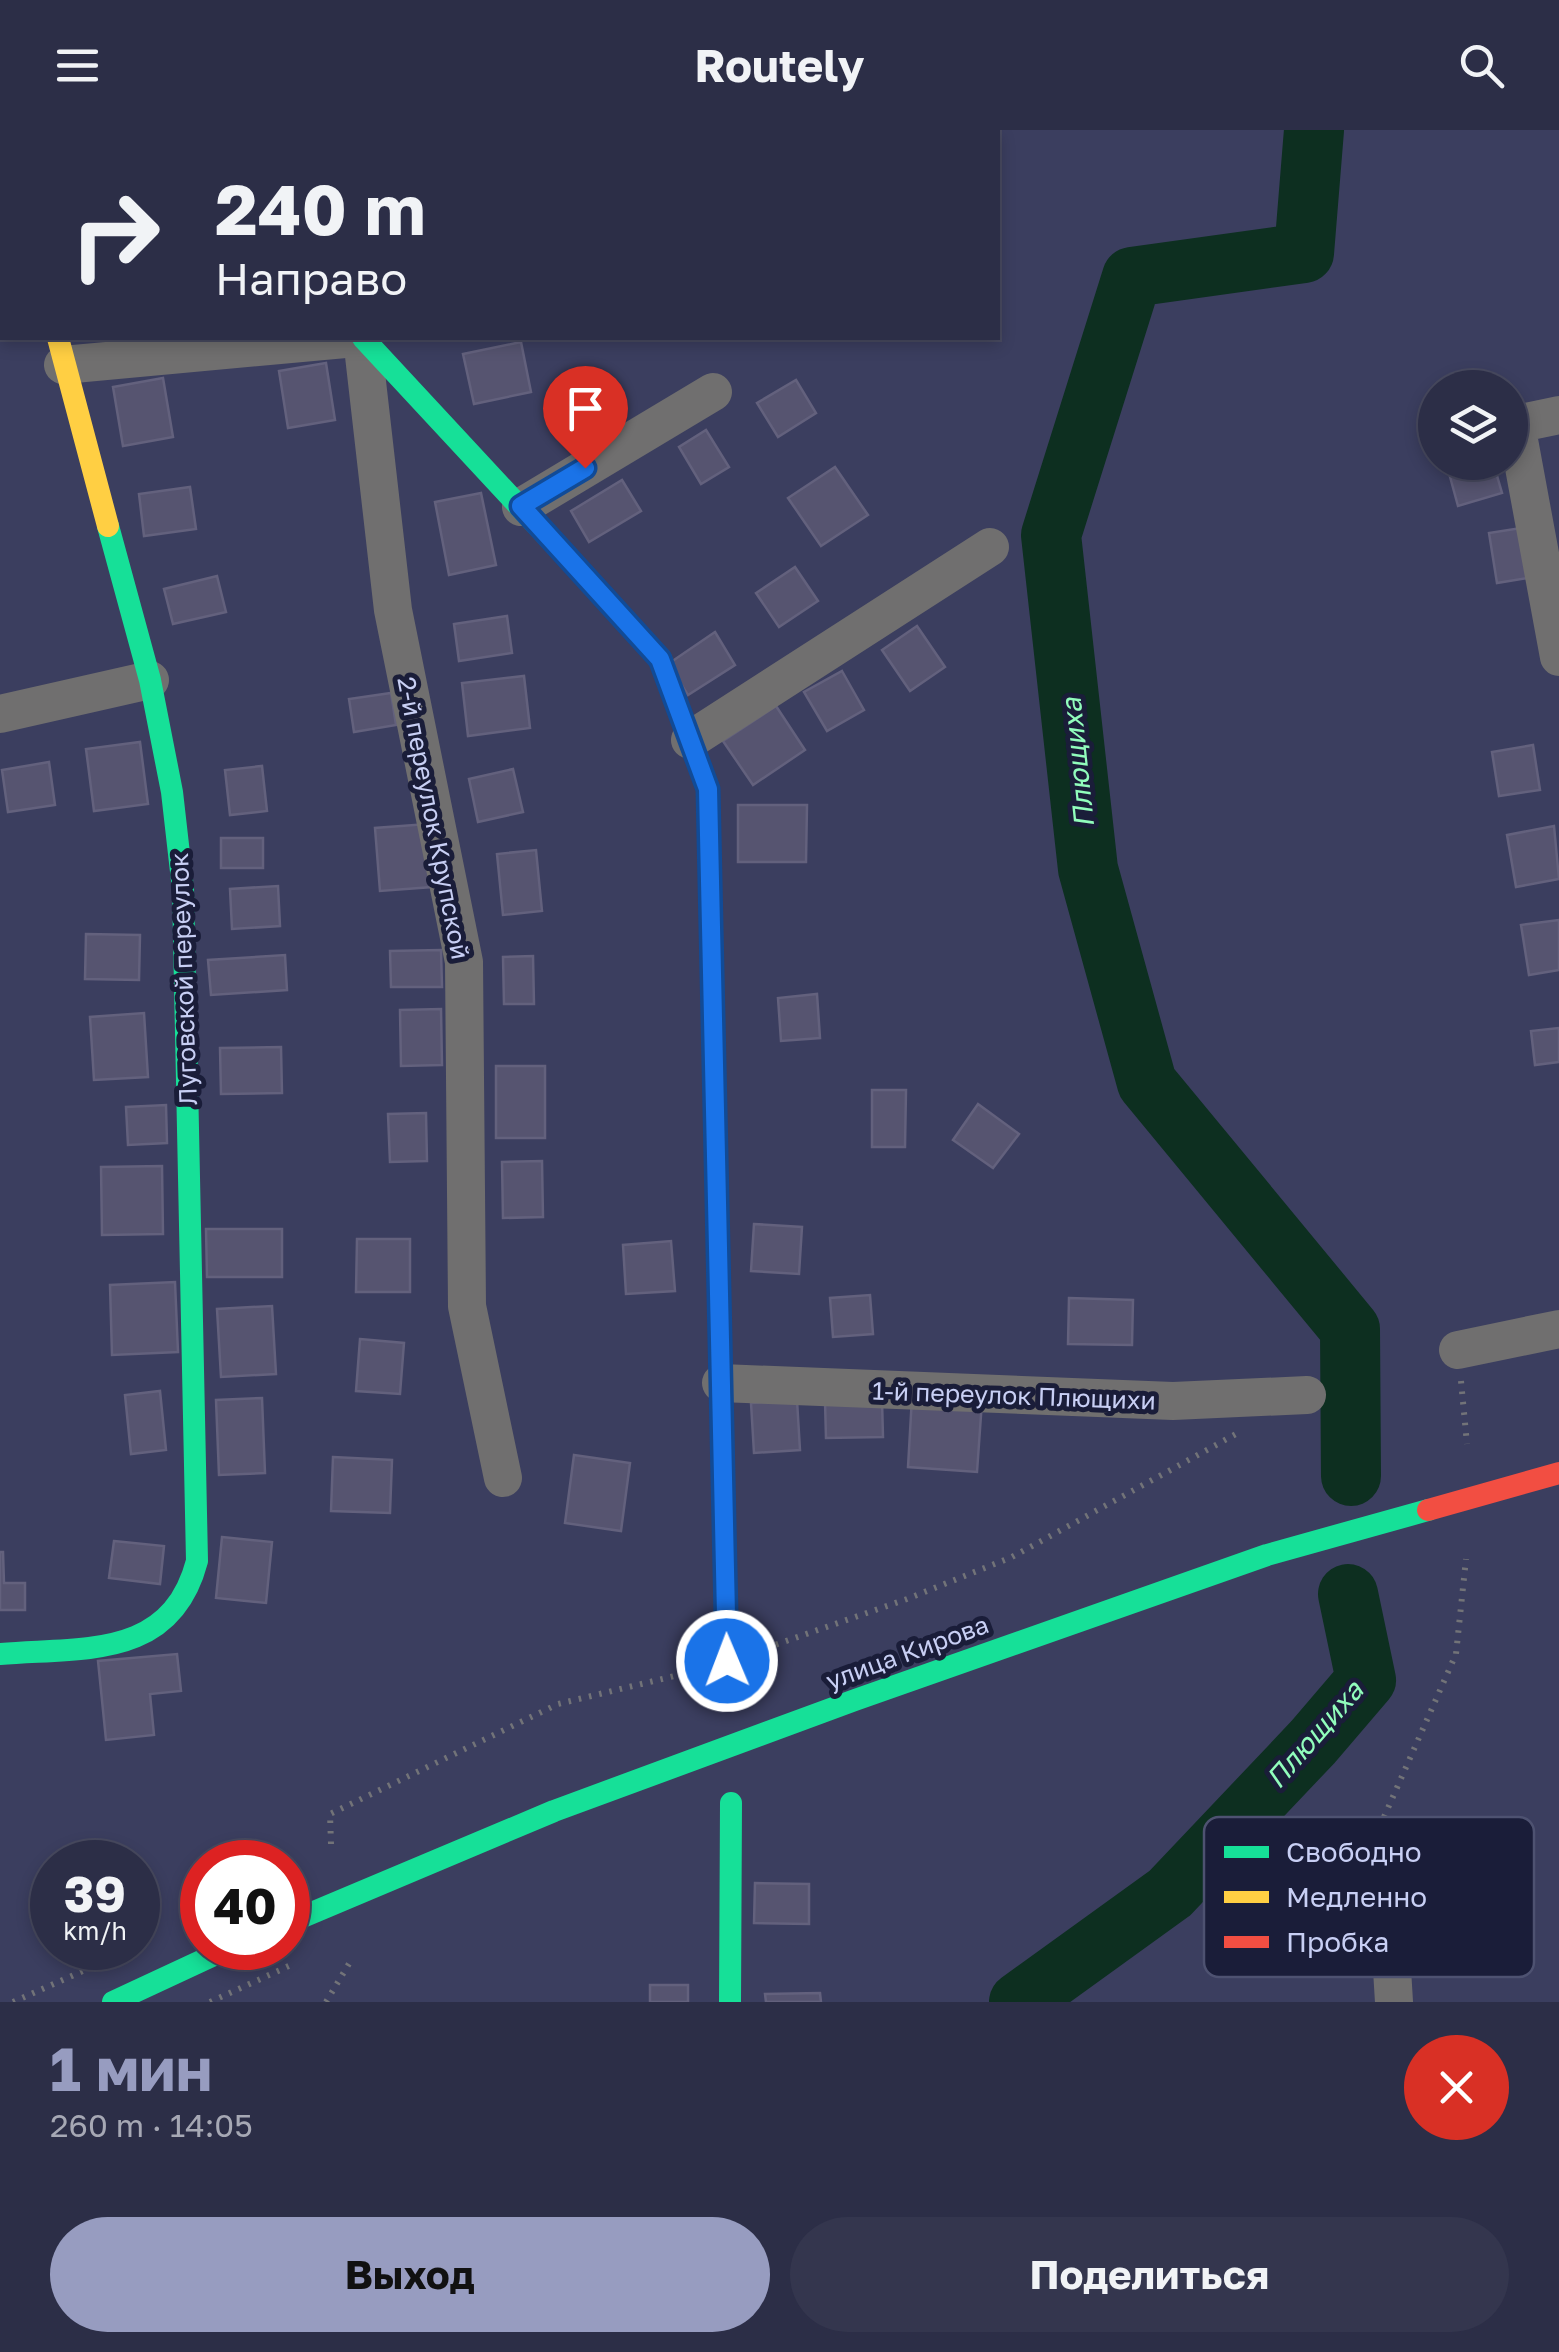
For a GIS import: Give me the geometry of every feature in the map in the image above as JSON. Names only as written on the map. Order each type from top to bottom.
[{"type":"street","points":[[61,351],[314,340]]},
{"type":"street","name":"2-й переулок Крупской","points":[[360,340],[393,610],[464,962],[467,1306],[503,1478]]},
{"type":"street","points":[[362,340],[660,659],[708,789],[728,1673]]},
{"type":"street","name":"Луговской переулок","points":[[0,1654],[106,1643],[161,1625],[184,1598],[197,1561],[183,890],[172,792],[150,680],[61,351]]},
{"type":"street","points":[[521,506],[713,392]]},
{"type":"street","points":[[1559,414],[1516,424],[1559,656]]},
{"type":"street","points":[[690,740],[990,548]]},
{"type":"street","points":[[0,714],[150,680]]},
{"type":"street","points":[[1458,1350],[1559,1329]]},
{"type":"street","name":"1-й переулок Плющихи","points":[[721,1383],[1173,1401],[1307,1395]]},
{"type":"street","name":"улица Кирова","points":[[310,1914],[554,1812],[854,1700],[1268,1555],[1559,1473]]},
{"type":"street","points":[[730,1804],[730,2002]]},
{"type":"street","points":[[113,2002],[182,1970]]},
{"type":"street","points":[[1392,1977],[1394,2002]]},
{"type":"path","points":[[1458,1350],[1466,1444]]},
{"type":"path","points":[[331,1844],[330,1814],[558,1704],[728,1673],[1012,1557],[1242,1431]]},
{"type":"path","points":[[1384,1817],[1456,1654],[1466,1559]]},
{"type":"path","points":[[326,2002],[350,1962]]},
{"type":"path","points":[[13,2002],[85,1970]]},
{"type":"path","points":[[210,2002],[281,1970]]},
{"type":"building","points":[[521,342],[531,392],[474,404],[463,354]]},
{"type":"building","points":[[326,363],[335,420],[288,428],[279,371]]},
{"type":"building","points":[[163,378],[173,437],[123,446],[113,387]]},
{"type":"building","points":[[796,380],[816,413],[778,437],[757,403]]},
{"type":"building","points":[[604,385],[623,414],[576,444],[557,415]]},
{"type":"building","points":[[706,430],[729,467],[701,484],[679,447]]},
{"type":"building","points":[[835,467],[868,515],[821,546],[788,498]]},
{"type":"building","points":[[622,480],[641,511],[589,542],[571,511]]},
{"type":"building","points":[[1451,480],[1498,480],[1502,493],[1458,506]]},
{"type":"building","points":[[190,487],[196,529],[144,536],[139,494]]},
{"type":"building","points":[[481,493],[496,565],[449,575],[435,502]]},
{"type":"building","points":[[1527,527],[1534,577],[1497,583],[1489,533]]},
{"type":"building","points":[[795,567],[818,601],[779,627],[756,593]]},
{"type":"building","points":[[217,576],[226,612],[173,624],[164,589]]},
{"type":"building","points":[[507,616],[512,653],[459,661],[454,624]]},
{"type":"building","points":[[917,626],[945,667],[910,691],[882,650]]},
{"type":"building","points":[[715,632],[735,665],[688,695],[668,664]]},
{"type":"building","points":[[842,671],[864,710],[827,731],[804,692]]},
{"type":"building","points":[[524,676],[530,728],[468,736],[462,683]]},
{"type":"building","points":[[391,693],[396,725],[354,732],[349,699]]},
{"type":"building","points":[[776,706],[805,750],[753,785],[723,741]]},
{"type":"building","points":[[140,742],[148,804],[94,811],[86,749]]},
{"type":"building","points":[[1533,745],[1540,790],[1499,796],[1492,752]]},
{"type":"building","points":[[49,762],[55,805],[8,812],[2,770]]},
{"type":"building","points":[[262,766],[267,811],[230,815],[225,770]]},
{"type":"building","points":[[513,769],[523,812],[478,822],[469,779]]},
{"type":"building","points":[[738,805],[807,805],[806,862],[738,862]]},
{"type":"building","points":[[427,824],[432,887],[380,891],[375,828]]},
{"type":"building","points":[[1554,826],[1559,879],[1516,887],[1507,835]]},
{"type":"building","points":[[221,838],[263,838],[263,868],[221,868]]},
{"type":"building","points":[[536,850],[542,911],[503,915],[497,854]]},
{"type":"building","points":[[278,886],[280,926],[232,929],[230,889]]},
{"type":"building","points":[[1559,920],[1559,970],[1529,975],[1521,925]]},
{"type":"building","points":[[86,934],[140,935],[139,980],[85,979]]},
{"type":"building","points":[[441,950],[442,987],[391,987],[390,951]]},
{"type":"building","points":[[285,955],[287,990],[211,995],[208,960]]},
{"type":"building","points":[[533,956],[534,1004],[504,1004],[503,957]]},
{"type":"building","points":[[817,994],[820,1038],[781,1041],[778,998]]},
{"type":"building","points":[[441,1009],[442,1065],[401,1066],[400,1010]]},
{"type":"building","points":[[144,1013],[148,1077],[94,1080],[90,1017]]},
{"type":"building","points":[[1559,1028],[1559,1062],[1535,1065],[1531,1031]]},
{"type":"building","points":[[281,1047],[282,1093],[221,1094],[220,1048]]},
{"type":"building","points":[[496,1066],[545,1066],[545,1138],[496,1138]]},
{"type":"building","points":[[872,1090],[906,1090],[905,1147],[872,1147]]},
{"type":"building","points":[[978,1104],[1019,1134],[993,1168],[953,1140]]},
{"type":"building","points":[[166,1105],[167,1143],[128,1145],[126,1107]]},
{"type":"building","points":[[426,1113],[427,1161],[390,1162],[388,1114]]},
{"type":"building","points":[[542,1161],[543,1217],[503,1218],[502,1162]]},
{"type":"building","points":[[162,1166],[163,1234],[102,1235],[101,1167]]},
{"type":"building","points":[[754,1224],[802,1227],[799,1274],[751,1271]]},
{"type":"building","points":[[206,1229],[282,1229],[282,1277],[207,1277]]},
{"type":"building","points":[[357,1239],[410,1239],[410,1292],[356,1292]]},
{"type":"building","points":[[671,1241],[675,1291],[626,1294],[623,1245]]},
{"type":"building","points":[[175,1282],[178,1352],[112,1355],[110,1285]]},
{"type":"building","points":[[870,1295],[873,1334],[833,1337],[830,1298]]},
{"type":"building","points":[[1069,1298],[1133,1300],[1132,1345],[1068,1344]]},
{"type":"building","points":[[272,1306],[276,1374],[221,1377],[217,1309]]},
{"type":"building","points":[[360,1339],[404,1343],[400,1394],[356,1391]]},
{"type":"building","points":[[160,1391],[166,1450],[131,1454],[125,1395]]},
{"type":"building","points":[[912,1397],[982,1401],[977,1472],[908,1467]]},
{"type":"building","points":[[262,1398],[265,1473],[219,1475],[216,1400]]},
{"type":"building","points":[[797,1400],[800,1450],[754,1453],[751,1403]]},
{"type":"building","points":[[882,1400],[883,1437],[826,1438],[825,1401]]},
{"type":"building","points":[[574,1455],[630,1463],[621,1531],[565,1523]]},
{"type":"building","points":[[333,1457],[392,1460],[390,1513],[331,1511]]},
{"type":"building","points":[[222,1537],[272,1542],[266,1603],[216,1598]]},
{"type":"building","points":[[114,1541],[164,1546],[160,1584],[109,1578]]},
{"type":"building","points":[[0,1552],[4,1583],[25,1583],[25,1610],[0,1610]]},
{"type":"building","points":[[177,1654],[181,1691],[150,1694],[154,1735],[106,1740],[98,1661]]},
{"type":"building","points":[[755,1883],[809,1884],[809,1924],[754,1923]]},
{"type":"building","points":[[650,1985],[688,1985],[688,2002],[650,2002]]},
{"type":"building","points":[[820,1993],[821,2002],[766,2002],[765,1994]]},
{"type":"waterway","name":"Плющиха","points":[[1314,130],[1304,253],[1132,277],[1051,535],[1088,869],[1147,1083],[1350,1329],[1351,1476]]},
{"type":"waterway","name":"Плющиха","points":[[1242,1817],[1366,1680],[1348,1594]]},
{"type":"waterway","name":"Плющиха","points":[[1019,2002],[1170,1893],[1204,1857]]},
{"type":"traffic: fast","points":[[365,340],[661,659],[708,789],[714,1041]]},
{"type":"traffic: fast","points":[[0,1654],[92,1648],[145,1632],[167,1616],[185,1593],[197,1561],[183,889],[172,792],[150,680],[108,526]]},
{"type":"traffic: fast","points":[[721,1371],[728,1685]]},
{"type":"traffic: fast","points":[[310,1914],[554,1811],[855,1700],[1267,1555],[1428,1510]]},
{"type":"traffic: fast","points":[[730,2002],[731,1803]]},
{"type":"traffic: fast","points":[[113,2002],[182,1970]]},
{"type":"traffic: slow","points":[[59,340],[108,526]]},
{"type":"traffic: jam","points":[[714,1041],[721,1371]]},
{"type":"traffic: jam","points":[[1428,1510],[1559,1473]]},
{"type":"route","points":[[585,468],[521,506],[660,659],[708,789],[727,1661]]}]
